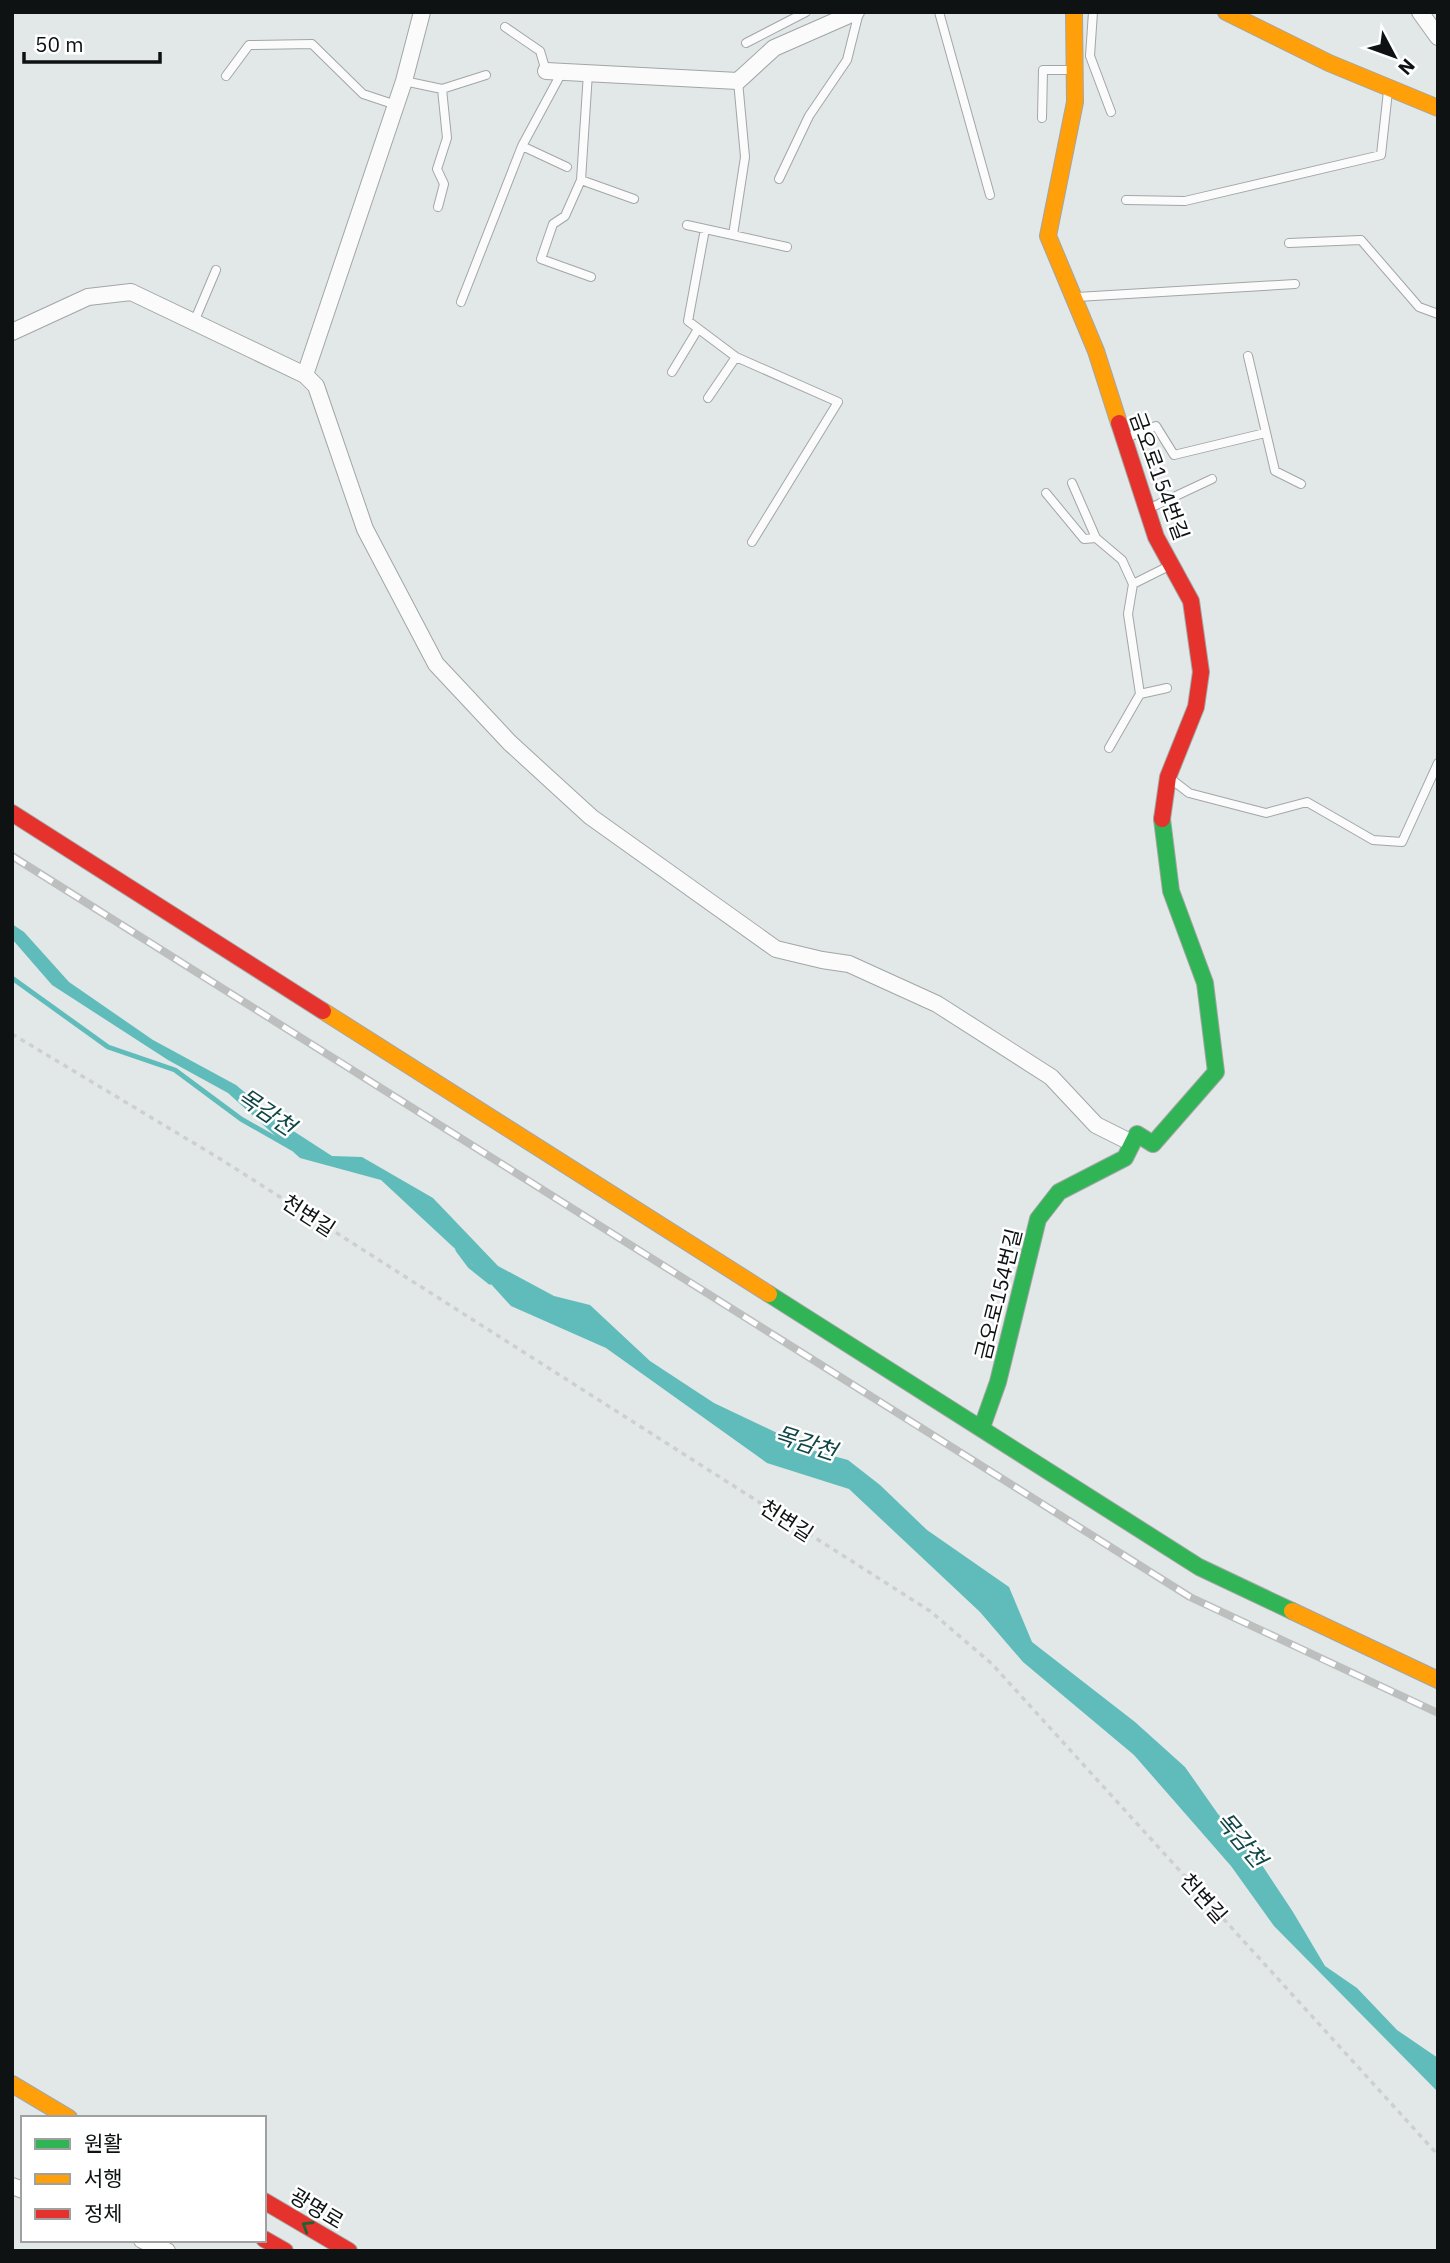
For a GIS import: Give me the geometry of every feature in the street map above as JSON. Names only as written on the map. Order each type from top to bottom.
[{"type":"street","points":[[306,375],[404,81],[422,12]]},
{"type":"street","points":[[554,72],[738,81],[774,48],[830,18],[857,12]]},
{"type":"street","name":"금오로154번길","points":[[982,1427],[999,1381],[1038,1219],[1059,1192],[1125,1158],[1137,1134],[1153,1144],[1216,1072],[1205,983],[1171,891],[1162,816],[1168,777],[1196,707],[1201,672],[1191,601],[1156,537],[1096,351],[1048,236],[1075,103],[1074,12]]},
{"type":"street","points":[[1226,12],[1329,63],[1438,108]]},
{"type":"street","points":[[1420,12],[1438,37]]},
{"type":"street","points":[[12,332],[88,297],[131,292],[306,375],[316,386],[365,529],[436,664],[510,743],[591,817],[776,949],[849,964],[937,1004],[1051,1077],[1096,1125],[1132,1143]]},
{"type":"street","points":[[12,813],[1199,1567],[1438,1680]]},
{"type":"street","points":[[12,2084],[66,2116]]},
{"type":"street","name":"광명로","points":[[266,2202],[349,2251]]},
{"type":"street","points":[[266,2240],[285,2251]]},
{"type":"street","points":[[147,2242],[167,2251]]},
{"type":"lane","points":[[746,43],[806,12]]},
{"type":"lane","points":[[779,179],[809,117],[847,60],[857,12]]},
{"type":"lane","points":[[939,12],[990,195]]},
{"type":"lane","points":[[1093,12],[1090,56],[1111,112]]},
{"type":"lane","points":[[461,302],[554,72],[540,51],[505,27]]},
{"type":"lane","points":[[226,76],[249,45],[312,44],[363,94],[396,105]]},
{"type":"lane","points":[[1042,118],[1043,70],[1075,70]]},
{"type":"lane","points":[[588,74],[581,180],[565,216],[553,224],[541,259],[591,277]]},
{"type":"lane","points":[[404,81],[442,89],[486,75]]},
{"type":"lane","points":[[733,235],[745,157],[738,81]]},
{"type":"lane","points":[[1126,200],[1185,201],[1381,155],[1389,88]]},
{"type":"lane","points":[[438,207],[444,184],[437,169],[447,138],[442,89]]},
{"type":"lane","points":[[523,146],[567,167]]},
{"type":"lane","points":[[581,180],[634,199]]},
{"type":"lane","points":[[687,225],[788,247]]},
{"type":"lane","points":[[705,229],[688,321],[736,357],[838,402],[752,542]]},
{"type":"lane","points":[[1289,243],[1361,240],[1419,307],[1438,314]]},
{"type":"lane","points":[[194,322],[216,270]]},
{"type":"lane","points":[[1074,297],[1295,284]]},
{"type":"lane","points":[[672,372],[698,329]]},
{"type":"lane","points":[[1248,356],[1275,471],[1301,484]]},
{"type":"lane","points":[[708,398],[736,357]]},
{"type":"lane","points":[[1124,439],[1156,426],[1174,455],[1265,433]]},
{"type":"lane","points":[[1147,509],[1212,479]]},
{"type":"lane","points":[[1072,483],[1096,538],[1122,560],[1133,584],[1128,614],[1140,695],[1109,748]]},
{"type":"lane","points":[[1046,493],[1084,539],[1096,538]]},
{"type":"lane","points":[[1133,584],[1171,564]]},
{"type":"lane","points":[[1140,695],[1167,688]]},
{"type":"lane","points":[[1168,777],[1189,793],[1266,813],[1307,802],[1373,840],[1402,842],[1438,763]]},
{"type":"path","name":"천변길","points":[[12,1034],[222,1160],[930,1611],[992,1664],[1438,2155]]},
{"type":"water","name":"목감천","points":[[12,924],[24,932],[69,982],[153,1040],[236,1085],[284,1125],[332,1156],[362,1157],[433,1198],[498,1266],[554,1296],[590,1305],[650,1361],[714,1403],[815,1451],[848,1460],[880,1485],[927,1530],[1009,1587],[1032,1642],[1135,1722],[1185,1767],[1218,1814],[1250,1847],[1325,1966],[1357,1988],[1397,2030],[1438,2058],[1438,2092],[1274,1926],[1231,1866],[1134,1755],[1023,1662],[980,1612],[849,1489],[767,1463],[606,1348],[511,1306],[480,1272],[381,1180],[300,1158],[228,1093],[168,1060],[52,985],[12,939]]},
{"type":"waterway","name":"목감천","points":[[12,978],[108,1047],[175,1070],[241,1119],[292,1148]]},
{"type":"waterway","name":"목감천","points":[[458,1250],[470,1266],[490,1282]]},
{"type":"railway","points":[[12,856],[1190,1597],[1438,1713]]},
{"type":"traffic: fast","points":[[982,1427],[998,1382],[1038,1219],[1059,1192],[1125,1158],[1137,1134],[1153,1144],[1216,1072],[1205,983],[1171,891],[1162,819]]},
{"type":"traffic: fast","points":[[769,1294],[1199,1567],[1292,1611]]},
{"type":"traffic: slow","points":[[1074,12],[1075,102],[1048,236],[1096,351],[1119,423]]},
{"type":"traffic: slow","points":[[1226,12],[1329,63],[1438,108]]},
{"type":"traffic: slow","points":[[323,1011],[769,1294]]},
{"type":"traffic: slow","points":[[1292,1611],[1438,1680]]},
{"type":"traffic: slow","points":[[12,2084],[66,2116]]},
{"type":"traffic: jam","points":[[1119,423],[1156,537],[1191,601],[1201,672],[1196,707],[1168,777],[1162,819]]},
{"type":"traffic: jam","points":[[12,813],[323,1011]]},
{"type":"traffic: jam","points":[[266,2202],[349,2251]]},
{"type":"traffic: jam","points":[[266,2240],[285,2251]]}]
